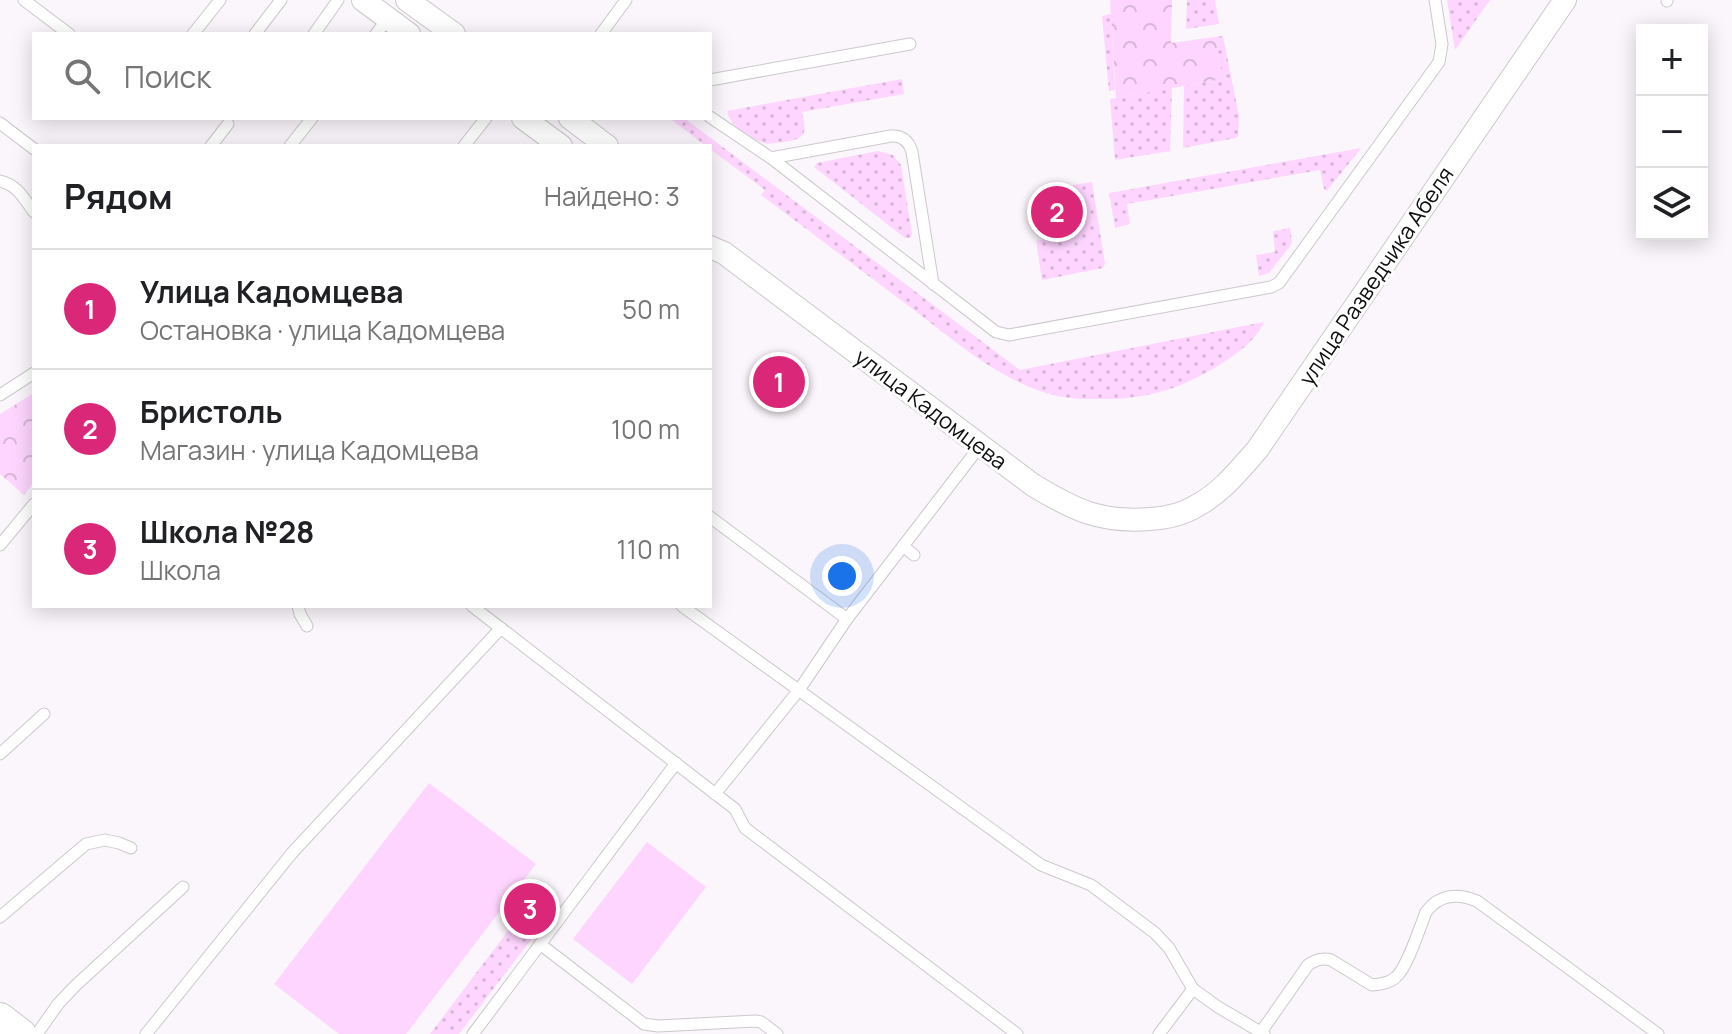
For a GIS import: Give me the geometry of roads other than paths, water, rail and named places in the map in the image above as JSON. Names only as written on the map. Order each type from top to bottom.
[{"type":"street","points":[[363,0],[382,26],[402,32]]},
{"type":"street","points":[[407,0],[451,32]]},
{"type":"street","name":"улица Разведчика Абеля","points":[[1157,518],[1199,505],[1223,487],[1257,450],[1565,0]]},
{"type":"street","points":[[526,120],[558,144]]},
{"type":"street","points":[[573,120],[604,144]]},
{"type":"street","name":"улица Кадомцева","points":[[717,250],[1033,485],[1084,512],[1106,518],[1157,518]]},
{"type":"street","points":[[0,1018],[21,1034]]},
{"type":"lane","points":[[24,0],[66,32]]},
{"type":"lane","points":[[195,32],[220,0]]},
{"type":"lane","points":[[257,32],[281,0]]},
{"type":"lane","points":[[315,32],[338,0]]},
{"type":"lane","points":[[602,32],[626,0]]},
{"type":"lane","points":[[712,118],[771,158],[996,332],[1004,335],[1276,285],[1439,62],[1442,44],[1435,0]]},
{"type":"lane","points":[[712,80],[910,44]]},
{"type":"lane","points":[[292,144],[310,120]]},
{"type":"lane","points":[[466,144],[484,120]]},
{"type":"lane","points":[[0,123],[32,147]]},
{"type":"lane","points":[[213,144],[228,124]]},
{"type":"lane","points":[[771,158],[891,136],[907,141],[912,152],[933,284]]},
{"type":"lane","points":[[0,181],[18,190],[32,209]]},
{"type":"lane","points":[[0,395],[32,374]]},
{"type":"lane","points":[[715,794],[799,690],[847,619],[980,446]]},
{"type":"lane","points":[[0,545],[32,506]]},
{"type":"lane","points":[[712,518],[847,619]]},
{"type":"lane","points":[[903,546],[914,555]]},
{"type":"lane","points":[[298,608],[307,626]]},
{"type":"lane","points":[[475,608],[735,809],[745,828],[1017,1034]]},
{"type":"lane","points":[[685,608],[1041,865],[1091,885],[1155,933],[1169,948],[1193,989],[1263,1033],[1312,962],[1325,958],[1366,983],[1388,982],[1404,965],[1431,905],[1441,898],[1461,895],[1477,901],[1658,1034]]},
{"type":"lane","points":[[146,1034],[292,853],[501,628]]},
{"type":"lane","points":[[0,754],[44,714]]},
{"type":"lane","points":[[473,1034],[676,763]]},
{"type":"lane","points":[[0,917],[86,844],[105,840],[131,848]]},
{"type":"lane","points":[[37,1034],[75,986],[183,887]]},
{"type":"lane","points":[[540,944],[644,1024],[755,1021],[777,1034]]},
{"type":"lane","points":[[1159,1034],[1193,989]]},
{"type":"place","name":"Бристоль","points":[[1057,212]]},
{"type":"place","name":"Улица Кадомцева","points":[[779,382]]},
{"type":"place","name":"Школа №28","points":[[530,909]]}]
